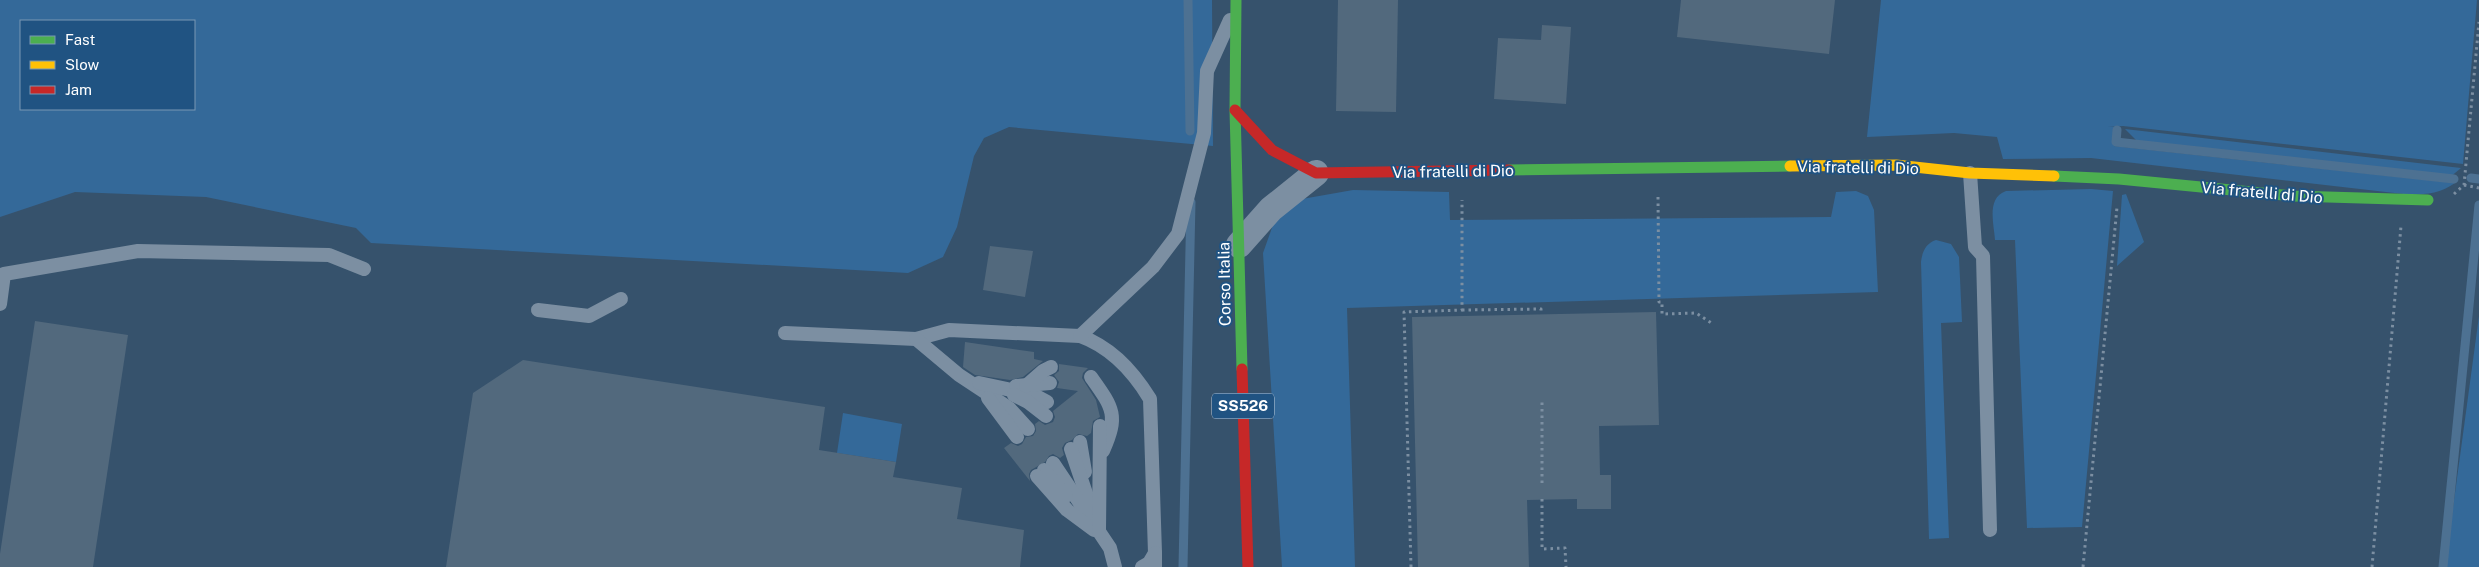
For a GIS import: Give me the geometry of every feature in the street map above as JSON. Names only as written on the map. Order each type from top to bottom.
[{"type":"street","name":"Corso Italia","points":[[1236,3],[1234,110],[1248,567]]},
{"type":"street","name":"Via fratelli di Dio","points":[[1234,110],[1272,150],[1316,173],[1896,165],[1970,174],[2119,179],[2294,196],[2403,201],[2428,200]]},
{"type":"street","points":[[1239,245],[1271,209],[1316,173]]},
{"type":"lane","points":[[1080,336],[1152,267],[1178,234],[1204,133],[1207,71],[1236,3]]},
{"type":"lane","points":[[1970,174],[1975,247],[1983,256],[1990,530]]},
{"type":"lane","points":[[0,304],[4,274],[138,251],[329,255],[364,269]]},
{"type":"lane","points":[[538,310],[589,316],[621,299]]},
{"type":"lane","points":[[785,333],[916,339],[949,330],[1080,336],[1095,341],[1121,361],[1140,383],[1150,399],[1155,560],[1142,567]]},
{"type":"lane","points":[[916,339],[960,375],[987,387],[1048,398],[1026,386],[987,387]]},
{"type":"lane","points":[[1026,386],[1043,371],[1051,367]]},
{"type":"lane","points":[[1091,378],[1107,399],[1113,416],[1113,429],[1100,456]]},
{"type":"lane","points":[[987,387],[1009,408],[1019,437],[1002,432],[987,387]]},
{"type":"lane","points":[[1097,429],[1100,456],[1098,532]]},
{"type":"lane","points":[[1075,445],[1086,493],[1098,532]]},
{"type":"lane","points":[[1098,532],[1067,510],[1045,470],[1098,532],[1112,557],[1127,567]]},
{"type":"path","points":[[2478,188],[2464,185],[2479,22]]},
{"type":"path","points":[[1658,167],[1659,302],[1662,302],[1662,314],[1696,313],[1713,324]]},
{"type":"path","points":[[1461,172],[1462,310]]},
{"type":"path","points":[[2083,567],[2119,179]]},
{"type":"path","points":[[2372,567],[2403,201]]},
{"type":"path","points":[[1411,567],[1404,312],[1541,310],[1541,314]]},
{"type":"path","points":[[1542,399],[1542,483]]},
{"type":"path","points":[[1542,499],[1542,549],[1565,548],[1566,567]]},
{"type":"shaded area","points":[[0,0],[1212,0],[1213,146],[1009,127],[984,138],[974,156],[957,227],[943,257],[908,273],[371,243],[356,228],[206,197],[75,192],[0,217]]},
{"type":"shaded area","points":[[1881,0],[2477,0],[2463,164],[2123,126],[2108,127],[2114,127],[2114,146],[2455,183],[2439,191],[2412,195],[2091,158],[2003,159],[1997,137],[1954,133],[1867,137]]},
{"type":"shaded area","points":[[2125,129],[2461,168],[2449,178],[2137,141]]},
{"type":"shaded area","points":[[2091,189],[2113,191],[2082,527],[2027,528],[2015,240],[1995,240],[1993,205],[2000,194],[2006,191]]},
{"type":"shaded area","points":[[1353,190],[1449,192],[1450,220],[1831,217],[1836,192],[1856,191],[1868,196],[1874,210],[1878,292],[1347,308],[1355,567],[1282,567],[1263,253],[1274,222],[1302,199]]},
{"type":"shaded area","points":[[2126,194],[2144,242],[2117,266],[2122,195]]},
{"type":"shaded area","points":[[1936,240],[1951,244],[1959,257],[1962,322],[1941,323],[1949,538],[1929,539],[1921,262],[1925,248]]},
{"type":"shaded area","points":[[2479,316],[2479,567],[2445,567]]},
{"type":"shaded area","points":[[843,413],[902,424],[896,462],[837,453]]},
{"type":"building","points":[[1338,0],[1398,0],[1396,112],[1336,111]]},
{"type":"building","points":[[1681,0],[1835,0],[1829,54],[1677,37]]},
{"type":"building","points":[[1542,25],[1571,27],[1566,104],[1494,99],[1498,38],[1541,40]]},
{"type":"building","points":[[990,246],[1033,251],[1025,297],[983,290]]},
{"type":"building","points":[[1656,312],[1659,425],[1599,426],[1600,475],[1611,475],[1611,509],[1577,509],[1577,499],[1527,500],[1529,567],[1418,567],[1412,317]]},
{"type":"building","points":[[35,321],[128,335],[93,567],[0,567],[0,554]]},
{"type":"building","points":[[965,342],[1034,352],[1034,359],[1043,361],[1023,377],[1010,380],[975,375],[963,367]]},
{"type":"building","points":[[523,360],[825,407],[819,450],[896,462],[893,477],[962,488],[957,519],[1024,530],[1020,567],[446,567],[473,393]]},
{"type":"building","points":[[1059,364],[1088,368],[1083,373],[1082,378],[1096,400],[1100,417],[1093,421],[1091,433],[1087,436],[1078,434],[1072,440],[1065,443],[1062,448],[1064,455],[1060,458],[1053,454],[1045,462],[1031,470],[1029,474],[1030,481],[1004,448],[1011,443],[1018,446],[1022,444],[1026,437],[1033,436],[1036,431],[1035,424],[1039,421],[1045,425],[1053,422],[1055,417],[1053,411],[1078,391],[1057,388],[1059,382],[1054,375],[1059,371]]},
{"type":"waterway","points":[[1188,0],[1190,131]]},
{"type":"waterway","points":[[2117,130],[2116,142],[2454,179]]},
{"type":"waterway","points":[[2471,178],[2479,179]]},
{"type":"waterway","points":[[1183,567],[1191,202]]},
{"type":"waterway","points":[[2443,567],[2479,205]]},
{"type":"traffic: fast","points":[[1236,0],[1235,110],[1242,369]]},
{"type":"traffic: fast","points":[[1509,170],[1790,166]]},
{"type":"traffic: fast","points":[[2054,176],[2119,179],[2294,196],[2428,200]]},
{"type":"traffic: slow","points":[[1790,166],[1896,165],[1970,173],[2054,176]]},
{"type":"traffic: jam","points":[[1235,110],[1272,150],[1316,173],[1509,170]]},
{"type":"traffic: jam","points":[[1242,369],[1248,567]]}]
